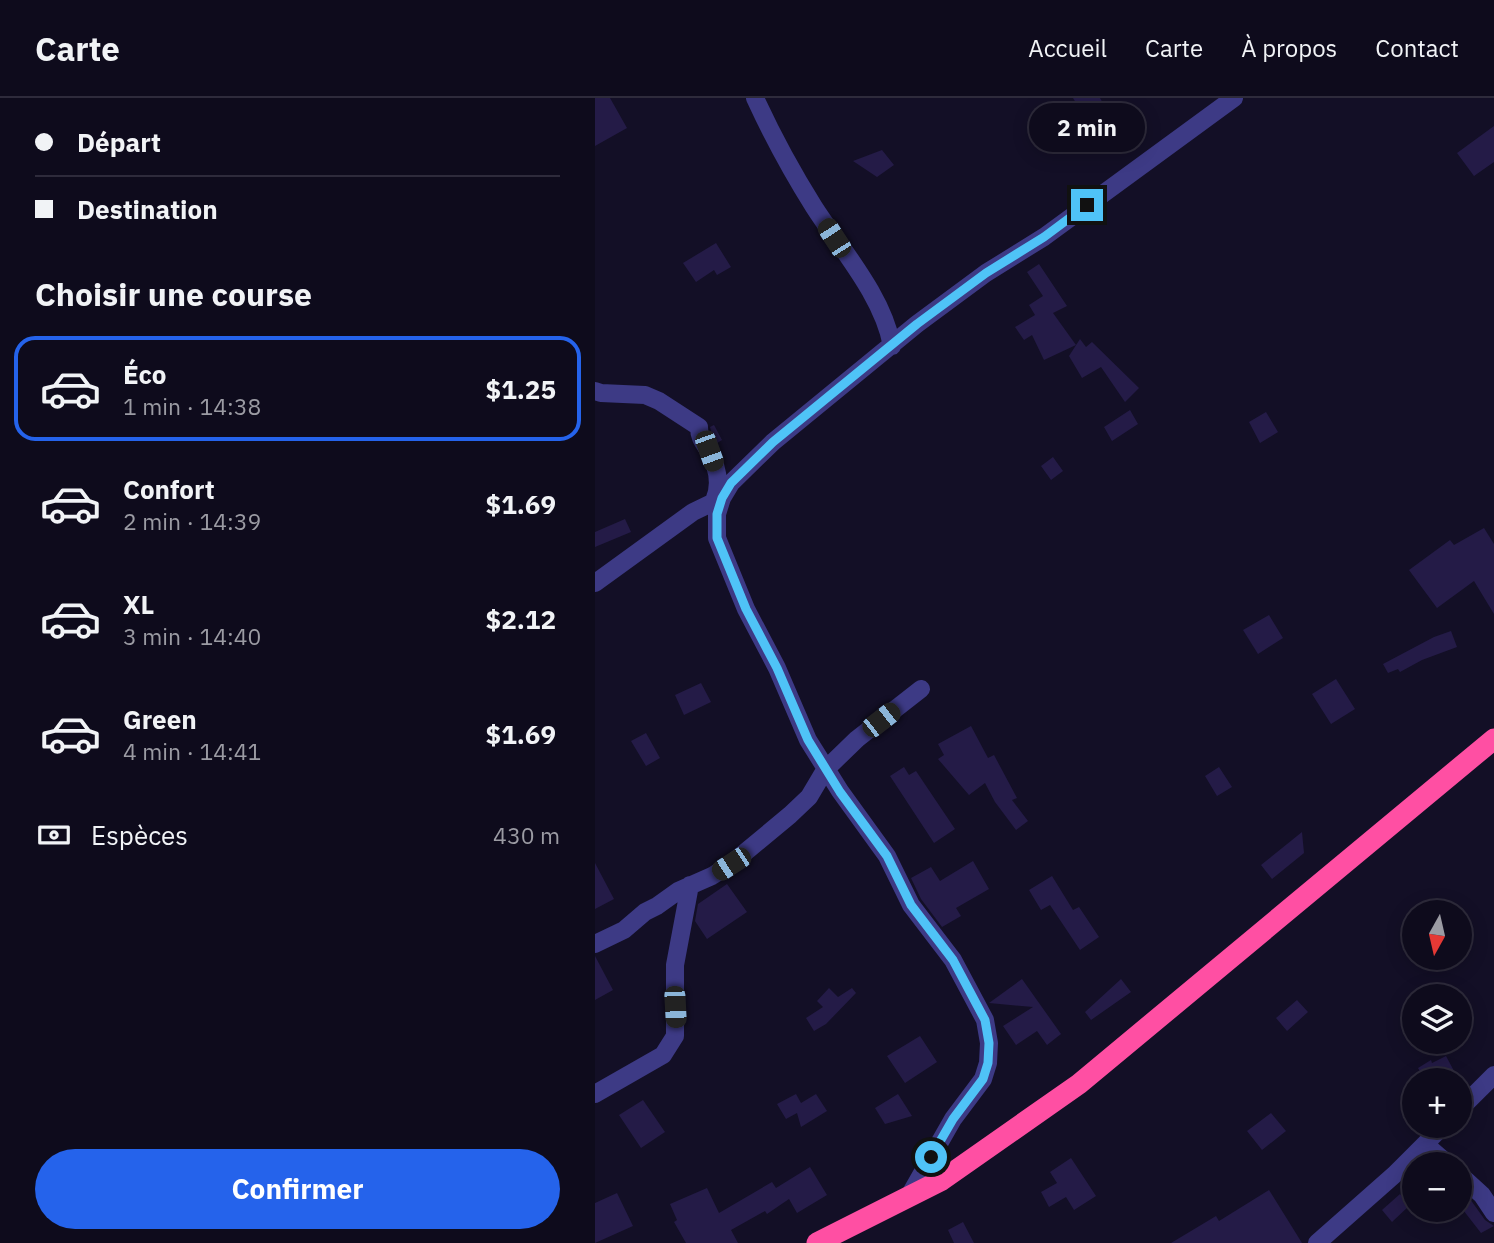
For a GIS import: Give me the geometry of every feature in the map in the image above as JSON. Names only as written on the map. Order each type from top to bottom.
[{"type":"highway","points":[[817,1243],[942,1180],[1079,1084],[1494,739]]},
{"type":"street","points":[[755,98],[771,132],[813,205],[884,315],[892,346]]},
{"type":"street","points":[[595,583],[694,512],[718,500],[731,483],[773,442],[986,273],[1044,237],[1234,98]]},
{"type":"street","points":[[595,391],[645,395],[699,427],[720,484],[715,526],[717,538],[746,609],[777,668],[808,740],[825,769],[887,856],[919,917],[953,960],[985,1020],[989,1043],[988,1063],[983,1079],[953,1119],[908,1198]]},
{"type":"street","points":[[595,944],[624,930],[645,912],[690,885],[731,864],[809,797],[825,769],[857,739],[921,689]]},
{"type":"street","points":[[595,1094],[663,1055],[675,1037],[675,965],[690,885]]},
{"type":"street","points":[[1472,1097],[1494,1075]]},
{"type":"street","points":[[1318,1243],[1432,1138]]},
{"type":"street","points":[[1426,1145],[1434,1152]]},
{"type":"street","points":[[1472,1186],[1494,1213]]},
{"type":"building","points":[[595,98],[610,98],[627,128],[595,146]]},
{"type":"building","points":[[1073,98],[1100,98],[1109,114],[1095,134]]},
{"type":"building","points":[[1494,126],[1494,162],[1474,176],[1457,153]]},
{"type":"building","points":[[882,150],[894,165],[877,177],[853,161]]},
{"type":"building","points":[[716,243],[731,267],[717,275],[714,270],[696,282],[683,263]]},
{"type":"building","points":[[1039,264],[1067,306],[1053,313],[1076,345],[1044,360],[1032,335],[1024,340],[1015,327],[1035,315],[1029,305],[1043,296],[1027,272]]},
{"type":"building","points":[[1080,339],[1086,347],[1092,342],[1139,388],[1125,402],[1101,367],[1082,378],[1069,356]]},
{"type":"building","points":[[1130,410],[1138,424],[1112,441],[1104,427]]},
{"type":"building","points":[[1266,412],[1278,432],[1260,443],[1249,422]]},
{"type":"building","points":[[714,425],[722,440],[717,443],[710,427]]},
{"type":"building","points":[[1053,457],[1063,471],[1051,480],[1041,466]]},
{"type":"building","points":[[625,519],[631,532],[595,547],[595,532]]},
{"type":"building","points":[[1484,528],[1494,544],[1494,614],[1474,581],[1437,608],[1409,570],[1450,540],[1454,545]]},
{"type":"building","points":[[1269,615],[1283,638],[1258,654],[1243,630]]},
{"type":"building","points":[[1451,631],[1457,647],[1422,660],[1400,672],[1398,669],[1388,673],[1383,664]]},
{"type":"building","points":[[1336,679],[1355,709],[1331,724],[1312,694]]},
{"type":"building","points":[[701,683],[711,702],[684,715],[675,695]]},
{"type":"building","points":[[971,726],[988,758],[994,755],[1017,798],[1012,800],[1028,821],[1016,830],[995,802],[985,783],[969,795],[938,759],[944,755],[938,744]]},
{"type":"building","points":[[646,733],[660,758],[646,766],[631,741]]},
{"type":"building","points":[[904,767],[909,775],[916,771],[955,829],[934,843],[890,776]]},
{"type":"building","points":[[1219,767],[1232,787],[1217,796],[1205,776]]},
{"type":"building","points":[[1302,832],[1304,853],[1272,879],[1261,865]]},
{"type":"building","points":[[973,861],[989,889],[956,908],[961,916],[942,927],[921,899],[911,878],[931,867],[940,881]]},
{"type":"building","points":[[595,863],[614,899],[595,909]]},
{"type":"building","points":[[1052,876],[1073,910],[1079,907],[1099,937],[1080,950],[1050,905],[1041,910],[1029,890]]},
{"type":"building","points":[[727,884],[747,912],[707,939],[695,921],[698,904]]},
{"type":"building","points":[[595,956],[613,990],[595,1000]]},
{"type":"building","points":[[1022,979],[1061,1034],[1047,1045],[1037,1031],[1016,1045],[1003,1026],[1033,1007],[989,1003]]},
{"type":"building","points":[[1121,979],[1131,992],[1091,1020],[1085,1012]]},
{"type":"building","points":[[829,988],[838,997],[852,988],[856,993],[826,1024],[814,1031],[806,1018],[823,1007],[817,1001]]},
{"type":"building","points":[[1297,1000],[1308,1012],[1287,1031],[1276,1018]]},
{"type":"building","points":[[920,1036],[937,1062],[905,1083],[887,1056]]},
{"type":"building","points":[[1446,1056],[1452,1068],[1418,1068],[1431,1060],[1432,1063]]},
{"type":"building","points":[[796,1094],[801,1103],[816,1094],[827,1111],[801,1127],[797,1113],[786,1119],[777,1104]]},
{"type":"building","points":[[898,1094],[912,1116],[885,1124],[875,1108]]},
{"type":"building","points":[[643,1100],[665,1132],[641,1148],[619,1115]]},
{"type":"building","points":[[1271,1113],[1286,1131],[1262,1150],[1247,1131]]},
{"type":"building","points":[[1071,1158],[1096,1196],[1074,1210],[1066,1197],[1049,1207],[1041,1192],[1057,1183],[1050,1172]]},
{"type":"building","points":[[810,1167],[827,1195],[797,1213],[789,1199],[767,1214],[765,1211],[731,1230],[738,1243],[686,1243],[674,1222],[677,1220],[670,1204],[707,1188],[719,1213],[772,1182],[776,1188]]},
{"type":"building","points":[[1269,1190],[1302,1243],[1171,1243],[1216,1216],[1219,1221]]},
{"type":"building","points":[[617,1193],[633,1226],[595,1243],[595,1203]]},
{"type":"building","points":[[1400,1194],[1402,1196],[1402,1213],[1392,1222],[1382,1210]]},
{"type":"building","points":[[1472,1202],[1485,1220],[1494,1226],[1481,1233],[1472,1221]]},
{"type":"building","points":[[963,1222],[974,1243],[954,1243],[948,1230]]},
{"type":"route","points":[[931,1157],[953,1119],[983,1079],[988,1063],[989,1043],[985,1020],[953,960],[911,905],[887,856],[840,792],[808,740],[777,668],[746,609],[717,538],[715,526],[722,498],[731,483],[773,442],[917,324],[986,273],[1044,237],[1087,205]]}]
